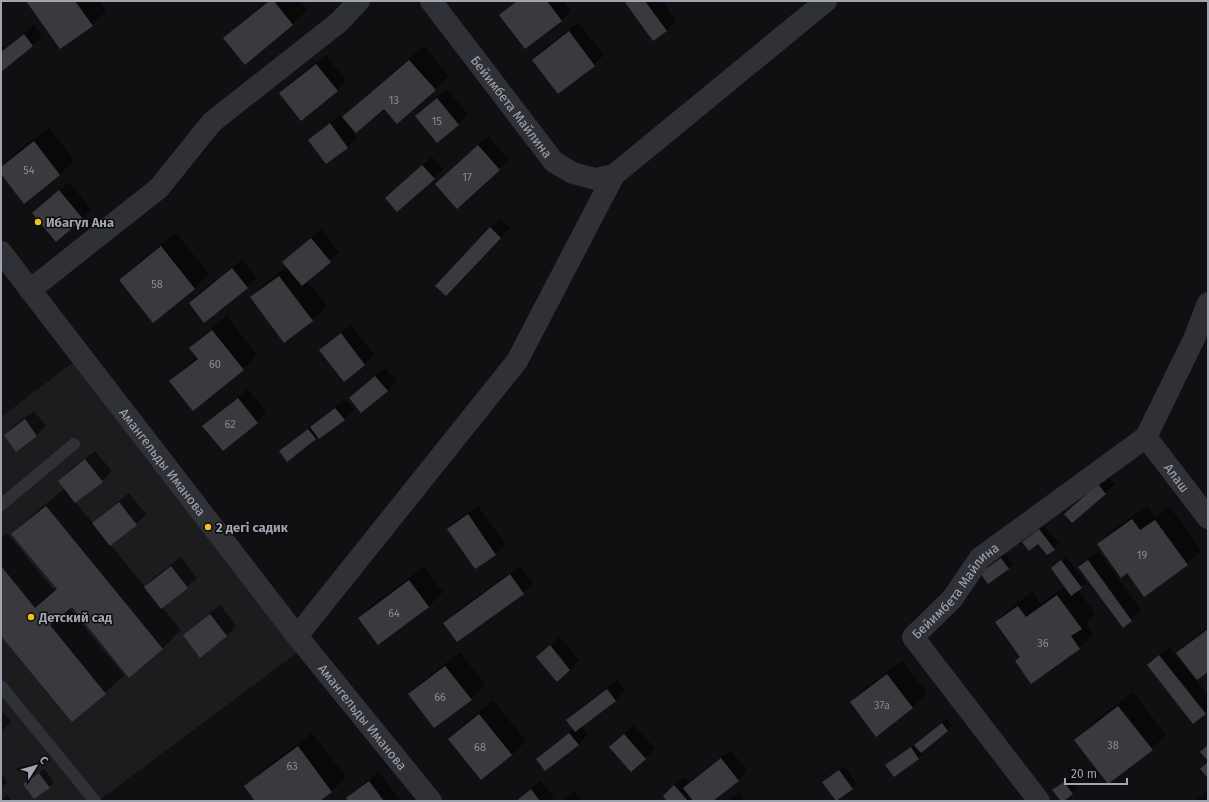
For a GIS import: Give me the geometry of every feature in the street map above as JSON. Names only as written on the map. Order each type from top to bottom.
[{"type":"street","points":[[30,290],[158,188],[212,122],[339,22],[359,1]]},
{"type":"street","name":"Бейимбета Майлина","points":[[431,1],[554,162],[573,172],[595,179],[614,175]]},
{"type":"street","points":[[297,636],[517,361],[614,175],[826,1]]},
{"type":"street","name":"Амангельды Иманова","points":[[1,252],[297,636],[431,801]]},
{"type":"street","points":[[1146,438],[1201,334],[1208,303]]},
{"type":"street","name":"Бейимбета Майлина","points":[[1039,801],[913,637],[952,599],[980,558],[1146,438]]},
{"type":"street","name":"Алаш","points":[[1146,438],[1208,518]]},
{"type":"lane","points":[[1,505],[74,444]]},
{"type":"lane","points":[[1,686],[95,801]]},
{"type":"shaded area","points":[[75,361],[297,653],[98,801],[1,801],[1,417]]},
{"type":"building","points":[[26,1],[75,1],[93,26],[60,49]]},
{"type":"building","points":[[269,1],[274,1],[293,25],[245,65],[223,38]]},
{"type":"building","points":[[517,1],[547,1],[562,21],[525,49],[499,15]]},
{"type":"building","points":[[624,1],[645,1],[667,31],[653,41]]},
{"type":"building","points":[[569,31],[595,66],[558,94],[532,60]]},
{"type":"building","points":[[24,34],[33,46],[1,72],[1,52]]},
{"type":"building","points":[[409,60],[436,90],[397,124],[384,109],[356,133],[342,117]]},
{"type":"building","points":[[316,64],[338,91],[301,121],[279,93]]},
{"type":"building","points":[[437,98],[459,125],[437,143],[415,116]]},
{"type":"building","points":[[330,123],[348,148],[326,164],[308,140]]},
{"type":"building","points":[[34,141],[60,175],[24,204],[1,174],[1,167]]},
{"type":"building","points":[[478,145],[500,170],[457,209],[435,184]]},
{"type":"building","points":[[422,165],[435,179],[397,212],[385,198]]},
{"type":"building","points":[[59,190],[83,219],[56,242],[32,213]]},
{"type":"building","points":[[490,227],[501,238],[446,296],[435,286]]},
{"type":"building","points":[[311,238],[331,262],[302,286],[282,262]]},
{"type":"building","points":[[161,246],[195,289],[153,323],[119,280]]},
{"type":"building","points":[[232,268],[248,288],[204,323],[189,303]]},
{"type":"building","points":[[279,276],[313,321],[284,343],[250,297]]},
{"type":"building","points":[[212,330],[244,370],[193,411],[169,381],[198,359],[189,348]]},
{"type":"building","points":[[341,333],[365,365],[344,382],[319,350]]},
{"type":"building","points":[[375,376],[388,391],[361,413],[349,398]]},
{"type":"building","points":[[238,398],[258,423],[223,451],[202,426]]},
{"type":"building","points":[[335,408],[345,420],[319,439],[310,427]]},
{"type":"building","points":[[25,419],[37,436],[16,452],[4,435]]},
{"type":"building","points":[[308,429],[316,439],[287,462],[279,451]]},
{"type":"building","points":[[85,459],[103,482],[75,503],[58,481]]},
{"type":"building","points":[[1098,484],[1106,494],[1072,523],[1064,514]]},
{"type":"building","points":[[119,502],[137,525],[110,546],[92,523]]},
{"type":"building","name":"Детский сад","points":[[46,506],[163,649],[129,678],[72,607],[50,625],[106,694],[72,722],[1,636],[1,566],[35,608],[57,589],[11,534]]},
{"type":"building","points":[[468,514],[496,555],[475,569],[447,529]]},
{"type":"building","points":[[1132,519],[1140,530],[1155,520],[1188,565],[1144,597],[1127,573],[1121,578],[1097,544]]},
{"type":"building","points":[[1039,529],[1055,550],[1047,555],[1038,544],[1029,551],[1022,542]]},
{"type":"building","points":[[1001,558],[1009,569],[988,584],[980,573]]},
{"type":"building","points":[[1061,560],[1082,588],[1071,596],[1051,568]]},
{"type":"building","points":[[1088,560],[1132,621],[1123,628],[1078,567]]},
{"type":"building","points":[[171,566],[188,588],[161,609],[144,587]]},
{"type":"building","points":[[510,574],[524,594],[457,642],[443,623]]},
{"type":"building","points":[[409,580],[429,607],[378,645],[358,618]]},
{"type":"building","points":[[1057,595],[1082,629],[1071,636],[1080,649],[1031,684],[1015,661],[1020,657],[995,622],[1018,606],[1026,617]]},
{"type":"building","points":[[210,614],[227,636],[200,658],[183,635]]},
{"type":"building","points":[[1208,629],[1208,672],[1197,680],[1176,653]]},
{"type":"building","points":[[550,645],[570,670],[557,682],[536,657]]},
{"type":"building","points":[[1159,655],[1206,714],[1193,724],[1147,665]]},
{"type":"building","points":[[445,666],[472,700],[434,728],[408,694]]},
{"type":"building","points":[[887,674],[913,708],[876,737],[850,702]]},
{"type":"building","points":[[607,689],[616,701],[575,732],[566,720]]},
{"type":"building","points":[[1118,706],[1153,750],[1108,784],[1074,740]]},
{"type":"building","points":[[479,714],[512,755],[481,780],[448,739]]},
{"type":"building","points":[[942,723],[948,731],[921,753],[914,745]]},
{"type":"building","points":[[569,733],[579,745],[545,771],[536,759]]},
{"type":"building","points":[[624,734],[646,759],[631,772],[609,747]]},
{"type":"building","points":[[1208,745],[1208,761],[1200,752]]},
{"type":"building","points":[[298,746],[332,792],[320,801],[255,801],[244,786]]},
{"type":"building","points":[[911,747],[919,759],[894,777],[885,765]]},
{"type":"building","points":[[721,758],[739,781],[713,801],[693,801],[683,788]]},
{"type":"building","points":[[1208,762],[1208,778],[1200,769]]},
{"type":"building","points":[[839,770],[853,789],[836,801],[822,782]]},
{"type":"building","points":[[39,773],[50,788],[34,799],[23,784]]},
{"type":"building","points":[[369,781],[384,801],[348,801],[346,798]]},
{"type":"building","points":[[1064,782],[1073,794],[1064,801],[1061,801],[1052,790]]},
{"type":"building","points":[[674,785],[688,801],[667,801],[663,796]]},
{"type":"building","points":[[531,789],[540,801],[516,801]]},
{"type":"place","name":"Ибагүл Ана","points":[[38,222]]},
{"type":"place","name":"2 дегі садик","points":[[208,527]]},
{"type":"place","name":"Детский сад","points":[[31,617]]}]
